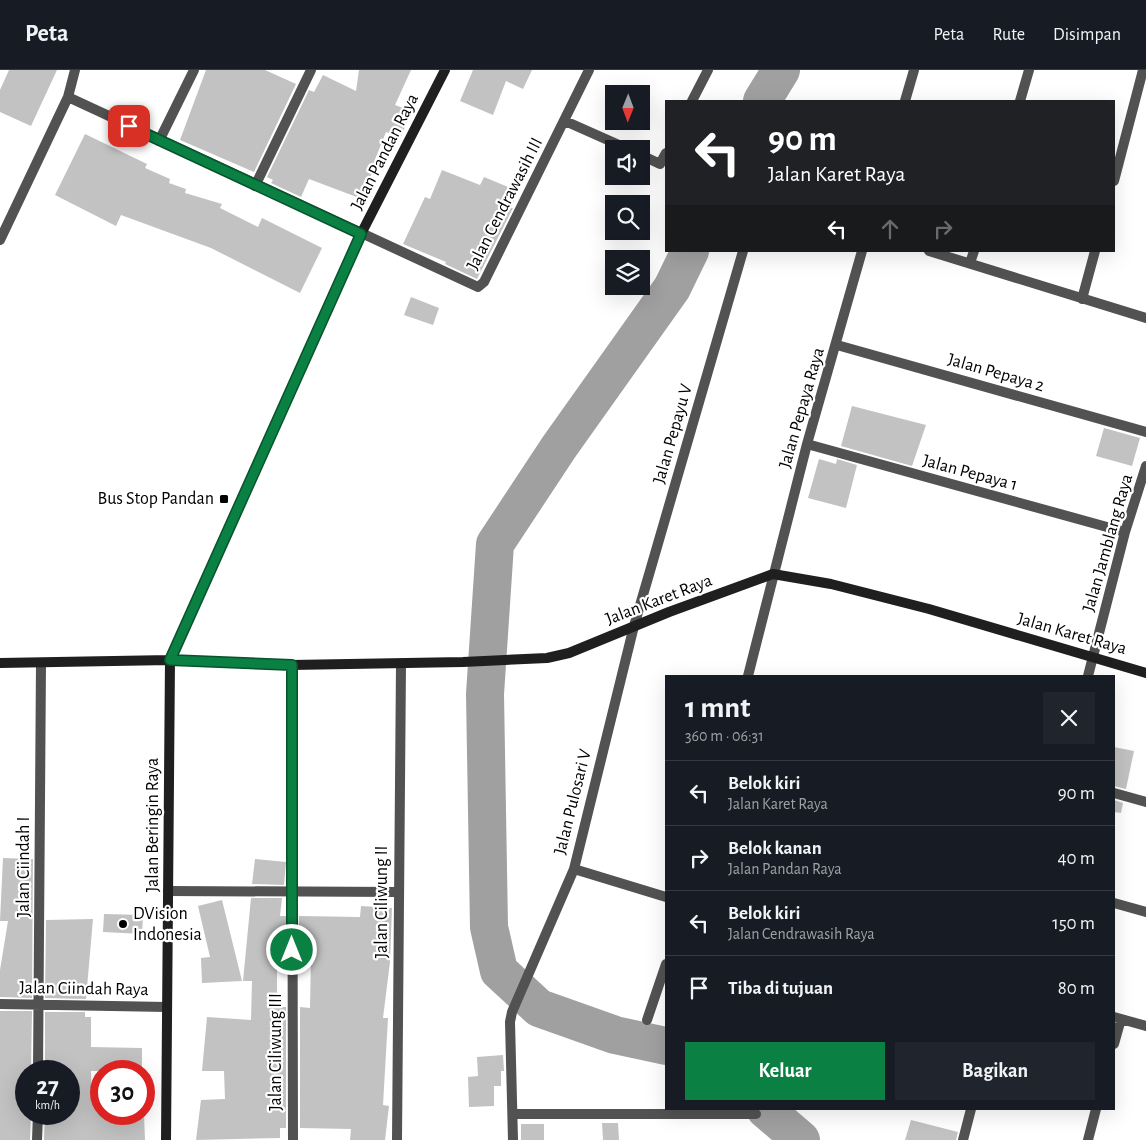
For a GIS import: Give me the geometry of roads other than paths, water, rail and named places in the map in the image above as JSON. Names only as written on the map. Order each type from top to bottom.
[{"type":"street","points":[[0,240],[68,97],[75,70]]},
{"type":"street","points":[[159,141],[194,70]]},
{"type":"street","points":[[255,186],[311,70]]},
{"type":"street","name":"Jalan Pandan Raya","points":[[170,660],[361,234],[445,70]]},
{"type":"street","name":"Jalan Cendrawasih III","points":[[361,234],[466,282],[481,286],[589,70]]},
{"type":"street","points":[[693,100],[708,70]]},
{"type":"street","points":[[905,100],[914,70]]},
{"type":"street","points":[[1020,100],[1029,70]]},
{"type":"street","points":[[1115,177],[1143,70]]},
{"type":"street","points":[[68,97],[361,234]]},
{"type":"street","points":[[565,120],[608,140]]},
{"type":"street","points":[[650,159],[663,165]]},
{"type":"street","name":"Jalan Pepayu V","points":[[634,626],[743,252]]},
{"type":"street","name":"Jalan Pepaya Raya","points":[[748,675],[807,444],[837,345],[862,252]]},
{"type":"street","points":[[932,252],[1082,300],[1146,318]]},
{"type":"street","points":[[970,263],[974,252]]},
{"type":"street","points":[[1082,300],[1095,252]]},
{"type":"street","name":"Jalan Pepaya 2","points":[[837,345],[1146,432]]},
{"type":"street","name":"Jalan Pepaya 1","points":[[807,444],[1125,532]]},
{"type":"street","name":"Jalan Jamblang Raya","points":[[1088,675],[1125,532],[1146,466]]},
{"type":"street","name":"Jalan Karet Raya","points":[[0,663],[170,660],[292,665],[400,664],[547,658],[569,653],[634,626],[773,574],[831,584],[928,609],[1146,673]]},
{"type":"street","name":"Jalan Pulosari V","points":[[513,1140],[514,1114],[510,1022],[512,1012],[574,869],[634,626]]},
{"type":"street","name":"Jalan Beringin Raya","points":[[166,1140],[170,660]]},
{"type":"street","name":"Jalan Ciindah I","points":[[38,1060],[41,663]]},
{"type":"street","name":"Jalan Ciliwung II","points":[[397,1140],[400,664]]},
{"type":"street","name":"Jalan Ciliwung III","points":[[292,665],[292,1140]]},
{"type":"street","points":[[1115,793],[1146,802]]},
{"type":"street","points":[[574,869],[665,897]]},
{"type":"street","points":[[168,891],[398,892]]},
{"type":"street","points":[[1115,903],[1146,912]]},
{"type":"street","points":[[647,1020],[665,967]]},
{"type":"street","name":"Jalan Ciindah Raya","points":[[0,1004],[167,1007]]},
{"type":"street","points":[[1115,1035],[1117,1018],[1146,1026]]},
{"type":"street","points":[[963,1140],[972,1110]]},
{"type":"street","points":[[1088,1140],[1096,1110]]},
{"type":"street","points":[[514,1114],[756,1114]]},
{"type":"street","points":[[38,1125],[38,1140]]},
{"type":"waterway","points":[[763,100],[781,70]]},
{"type":"waterway","points":[[665,1046],[615,1035],[539,1008],[499,971],[489,927],[485,694],[495,544],[559,447],[672,288],[690,252]]},
{"type":"waterway","points":[[766,1110],[801,1140]]},
{"type":"place","name":"Bus Stop Pandan","points":[[224,499]]},
{"type":"place","name":"DVision Indonesia","points":[[123,924]]}]
